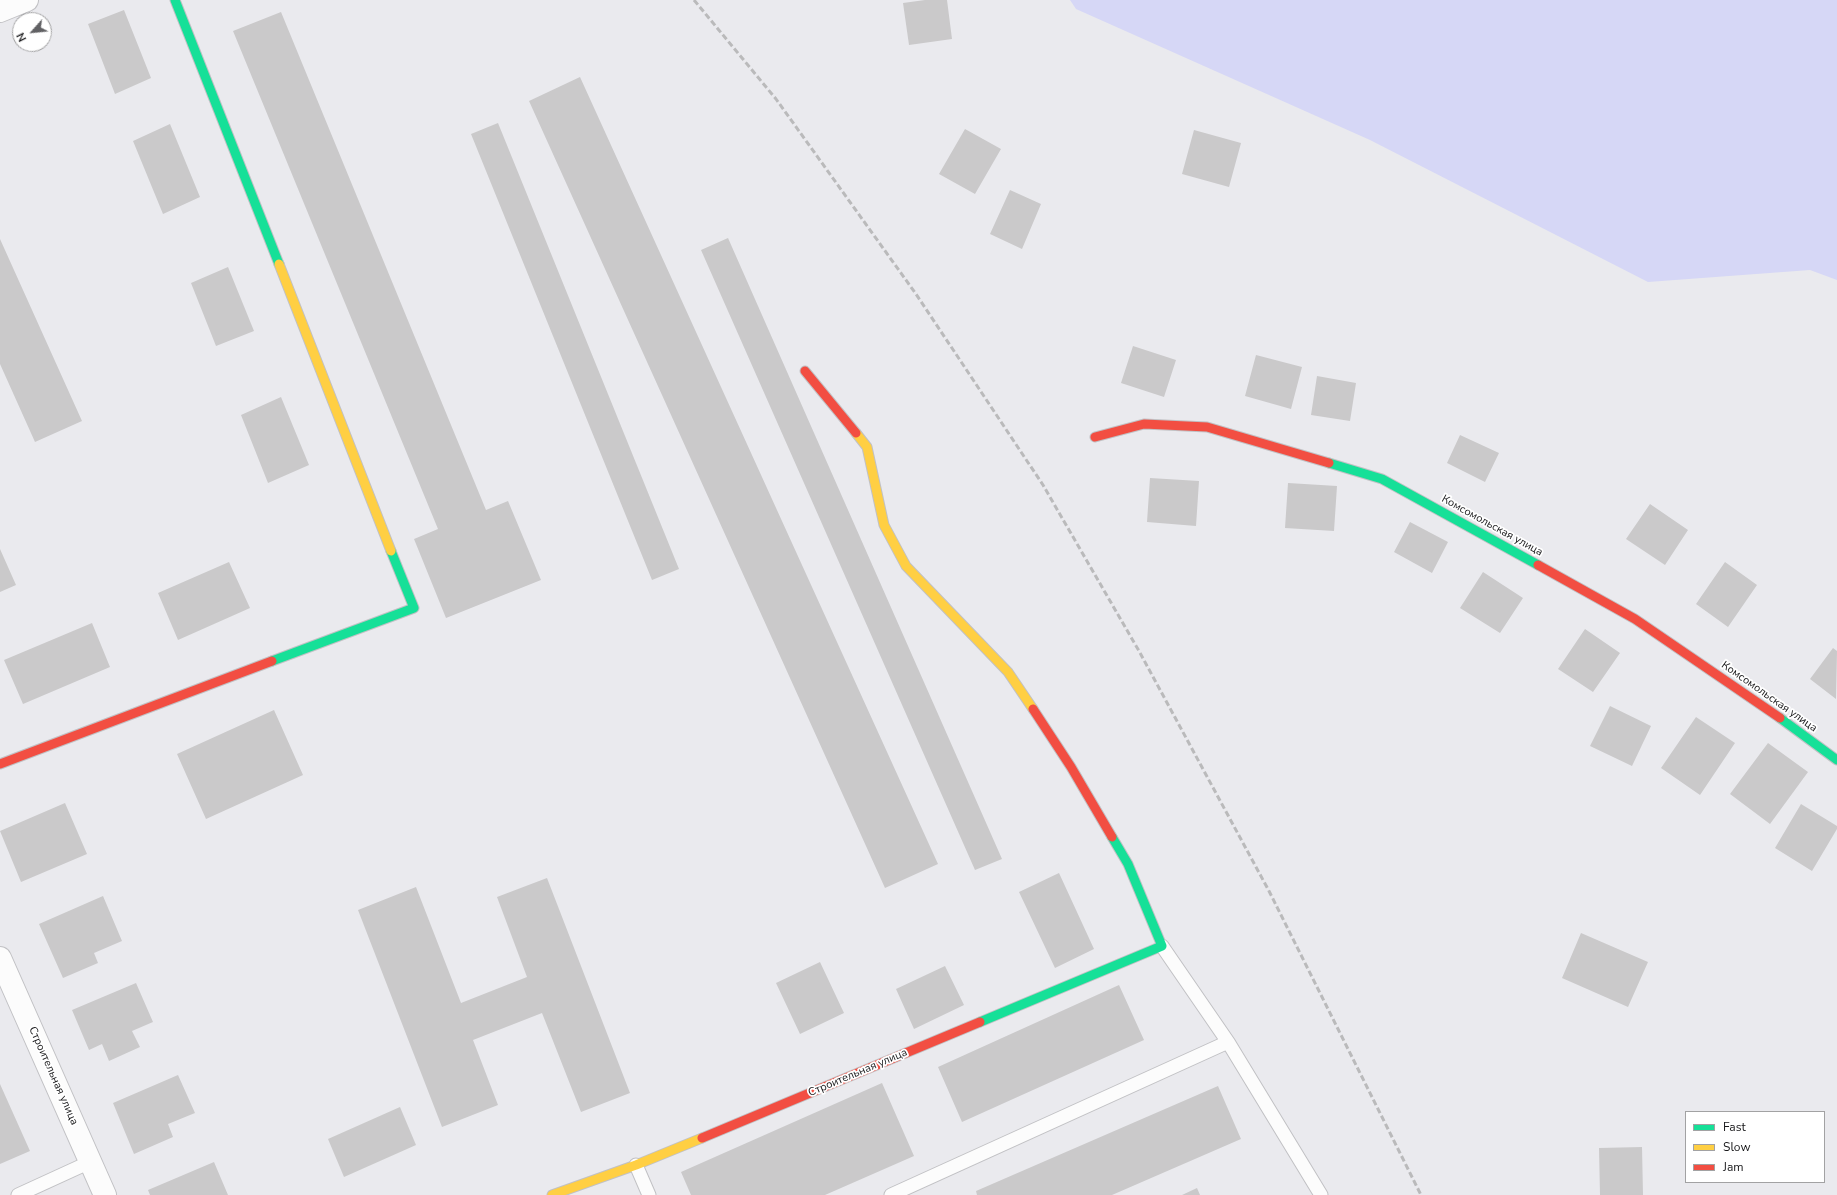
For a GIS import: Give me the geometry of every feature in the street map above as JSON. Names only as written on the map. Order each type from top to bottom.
[{"type":"street","points":[[0,12],[27,0]]},
{"type":"street","points":[[0,764],[414,608],[175,0]]},
{"type":"street","points":[[805,371],[867,447],[884,525],[906,566],[1008,672],[1071,767],[1128,864],[1162,946]]},
{"type":"street","name":"Комсомольская улица","points":[[1095,437],[1144,424],[1207,426],[1382,479],[1635,619],[1792,726],[1837,760]]},
{"type":"street","name":"Строительная улица","points":[[552,1195],[636,1165],[1162,946]]},
{"type":"street","name":"Строительная улица","points":[[0,958],[105,1195]]},
{"type":"lane","points":[[1162,946],[1228,1042],[1321,1195]]},
{"type":"lane","points":[[891,1195],[1228,1042]]},
{"type":"lane","points":[[18,1195],[90,1162]]},
{"type":"lane","points":[[636,1165],[649,1195]]},
{"type":"shaded area","points":[[1070,0],[1837,0],[1837,280],[1810,270],[1648,282],[1370,140],[1076,9]]},
{"type":"building","points":[[925,0],[947,0],[952,39],[909,45],[903,3]]},
{"type":"building","points":[[124,10],[151,78],[115,94],[88,24]]},
{"type":"building","points":[[281,12],[486,510],[508,501],[541,580],[446,618],[414,539],[438,529],[233,31]]},
{"type":"building","points":[[580,77],[938,864],[885,888],[529,101]]},
{"type":"building","points":[[498,123],[679,569],[652,580],[471,134]]},
{"type":"building","points":[[170,124],[200,197],[163,214],[133,141]]},
{"type":"building","points":[[965,129],[1001,149],[975,194],[939,174]]},
{"type":"building","points":[[1194,130],[1241,143],[1229,187],[1182,174]]},
{"type":"building","points":[[1010,190],[1041,204],[1022,249],[990,234]]},
{"type":"building","points":[[728,238],[1002,859],[975,870],[701,250]]},
{"type":"building","points":[[0,239],[82,421],[35,442],[0,364]]},
{"type":"building","points":[[228,267],[254,331],[216,346],[191,283]]},
{"type":"building","points":[[1133,346],[1176,360],[1164,397],[1121,383]]},
{"type":"building","points":[[1256,355],[1302,367],[1291,409],[1245,396]]},
{"type":"building","points":[[1317,376],[1356,383],[1350,421],[1311,415]]},
{"type":"building","points":[[281,397],[309,465],[268,483],[241,415]]},
{"type":"building","points":[[1460,435],[1499,453],[1485,482],[1447,463]]},
{"type":"building","points":[[1150,478],[1199,481],[1196,526],[1147,522]]},
{"type":"building","points":[[1288,483],[1337,486],[1334,531],[1285,528]]},
{"type":"building","points":[[1650,504],[1688,530],[1665,565],[1626,539]]},
{"type":"building","points":[[1410,522],[1448,542],[1432,573],[1394,552]]},
{"type":"building","points":[[0,549],[16,585],[0,592]]},
{"type":"building","points":[[229,562],[250,608],[178,640],[158,593]]},
{"type":"building","points":[[1725,562],[1757,585],[1728,627],[1696,604]]},
{"type":"building","points":[[1483,572],[1523,598],[1500,633],[1460,608]]},
{"type":"building","points":[[92,623],[110,667],[23,704],[4,660]]},
{"type":"building","points":[[1585,629],[1620,653],[1593,692],[1558,669]]},
{"type":"building","points":[[1833,648],[1837,651],[1836,699],[1810,679]]},
{"type":"building","points":[[1610,706],[1651,726],[1632,766],[1590,746]]},
{"type":"building","points":[[274,710],[303,775],[206,819],[177,754]]},
{"type":"building","points":[[1696,717],[1735,743],[1700,795],[1661,768]]},
{"type":"building","points":[[1768,743],[1808,772],[1770,824],[1730,794]]},
{"type":"building","points":[[65,803],[87,854],[21,882],[0,831]]},
{"type":"building","points":[[1801,804],[1837,826],[1837,829],[1812,871],[1775,848]]},
{"type":"building","points":[[1059,873],[1094,949],[1055,968],[1019,892]]},
{"type":"building","points":[[547,878],[630,1093],[581,1112],[542,1013],[473,1040],[498,1105],[442,1127],[358,910],[416,887],[461,1003],[527,977],[497,897]]},
{"type":"building","points":[[103,896],[122,941],[94,953],[98,963],[63,978],[39,924]]},
{"type":"building","points":[[1581,933],[1648,962],[1628,1007],[1562,978]]},
{"type":"building","points":[[820,962],[844,1013],[800,1034],[776,983]]},
{"type":"building","points":[[945,966],[964,1005],[914,1029],[896,989]]},
{"type":"building","points":[[136,983],[153,1022],[132,1031],[140,1047],[109,1061],[102,1044],[89,1050],[72,1010]]},
{"type":"building","points":[[1119,985],[1144,1040],[962,1122],[938,1067]]},
{"type":"building","points":[[178,1075],[195,1113],[168,1124],[173,1137],[134,1154],[113,1103]]},
{"type":"building","points":[[882,1083],[914,1156],[825,1195],[691,1195],[681,1172]]},
{"type":"building","points":[[0,1084],[30,1151],[0,1164]]},
{"type":"building","points":[[1218,1086],[1241,1139],[1112,1195],[977,1195],[976,1191]]},
{"type":"building","points":[[400,1107],[416,1145],[344,1177],[328,1139]]},
{"type":"building","points":[[1642,1147],[1643,1195],[1600,1195],[1599,1148]]},
{"type":"building","points":[[214,1162],[228,1195],[150,1195],[148,1190]]},
{"type":"building","points":[[1197,1188],[1200,1195],[1182,1195]]},
{"type":"railway","points":[[694,0],[776,99],[916,294],[1043,485],[1139,651],[1269,891],[1421,1195]]},
{"type":"traffic: fast","points":[[175,0],[279,264]]},
{"type":"traffic: fast","points":[[1329,463],[1382,479],[1538,565]]},
{"type":"traffic: fast","points":[[272,661],[414,608],[391,551]]},
{"type":"traffic: fast","points":[[1780,718],[1837,760]]},
{"type":"traffic: fast","points":[[980,1022],[1162,946],[1128,864],[1112,837]]},
{"type":"traffic: slow","points":[[279,264],[391,551]]},
{"type":"traffic: slow","points":[[856,433],[867,447],[884,525],[906,566],[1008,672],[1033,709]]},
{"type":"traffic: slow","points":[[552,1195],[636,1165],[702,1138]]},
{"type":"traffic: jam","points":[[805,371],[856,433]]},
{"type":"traffic: jam","points":[[1095,437],[1144,424],[1207,427],[1329,463]]},
{"type":"traffic: jam","points":[[1538,565],[1635,619],[1780,718]]},
{"type":"traffic: jam","points":[[0,764],[272,661]]},
{"type":"traffic: jam","points":[[1033,709],[1071,767],[1112,837]]},
{"type":"traffic: jam","points":[[702,1138],[980,1022]]}]
